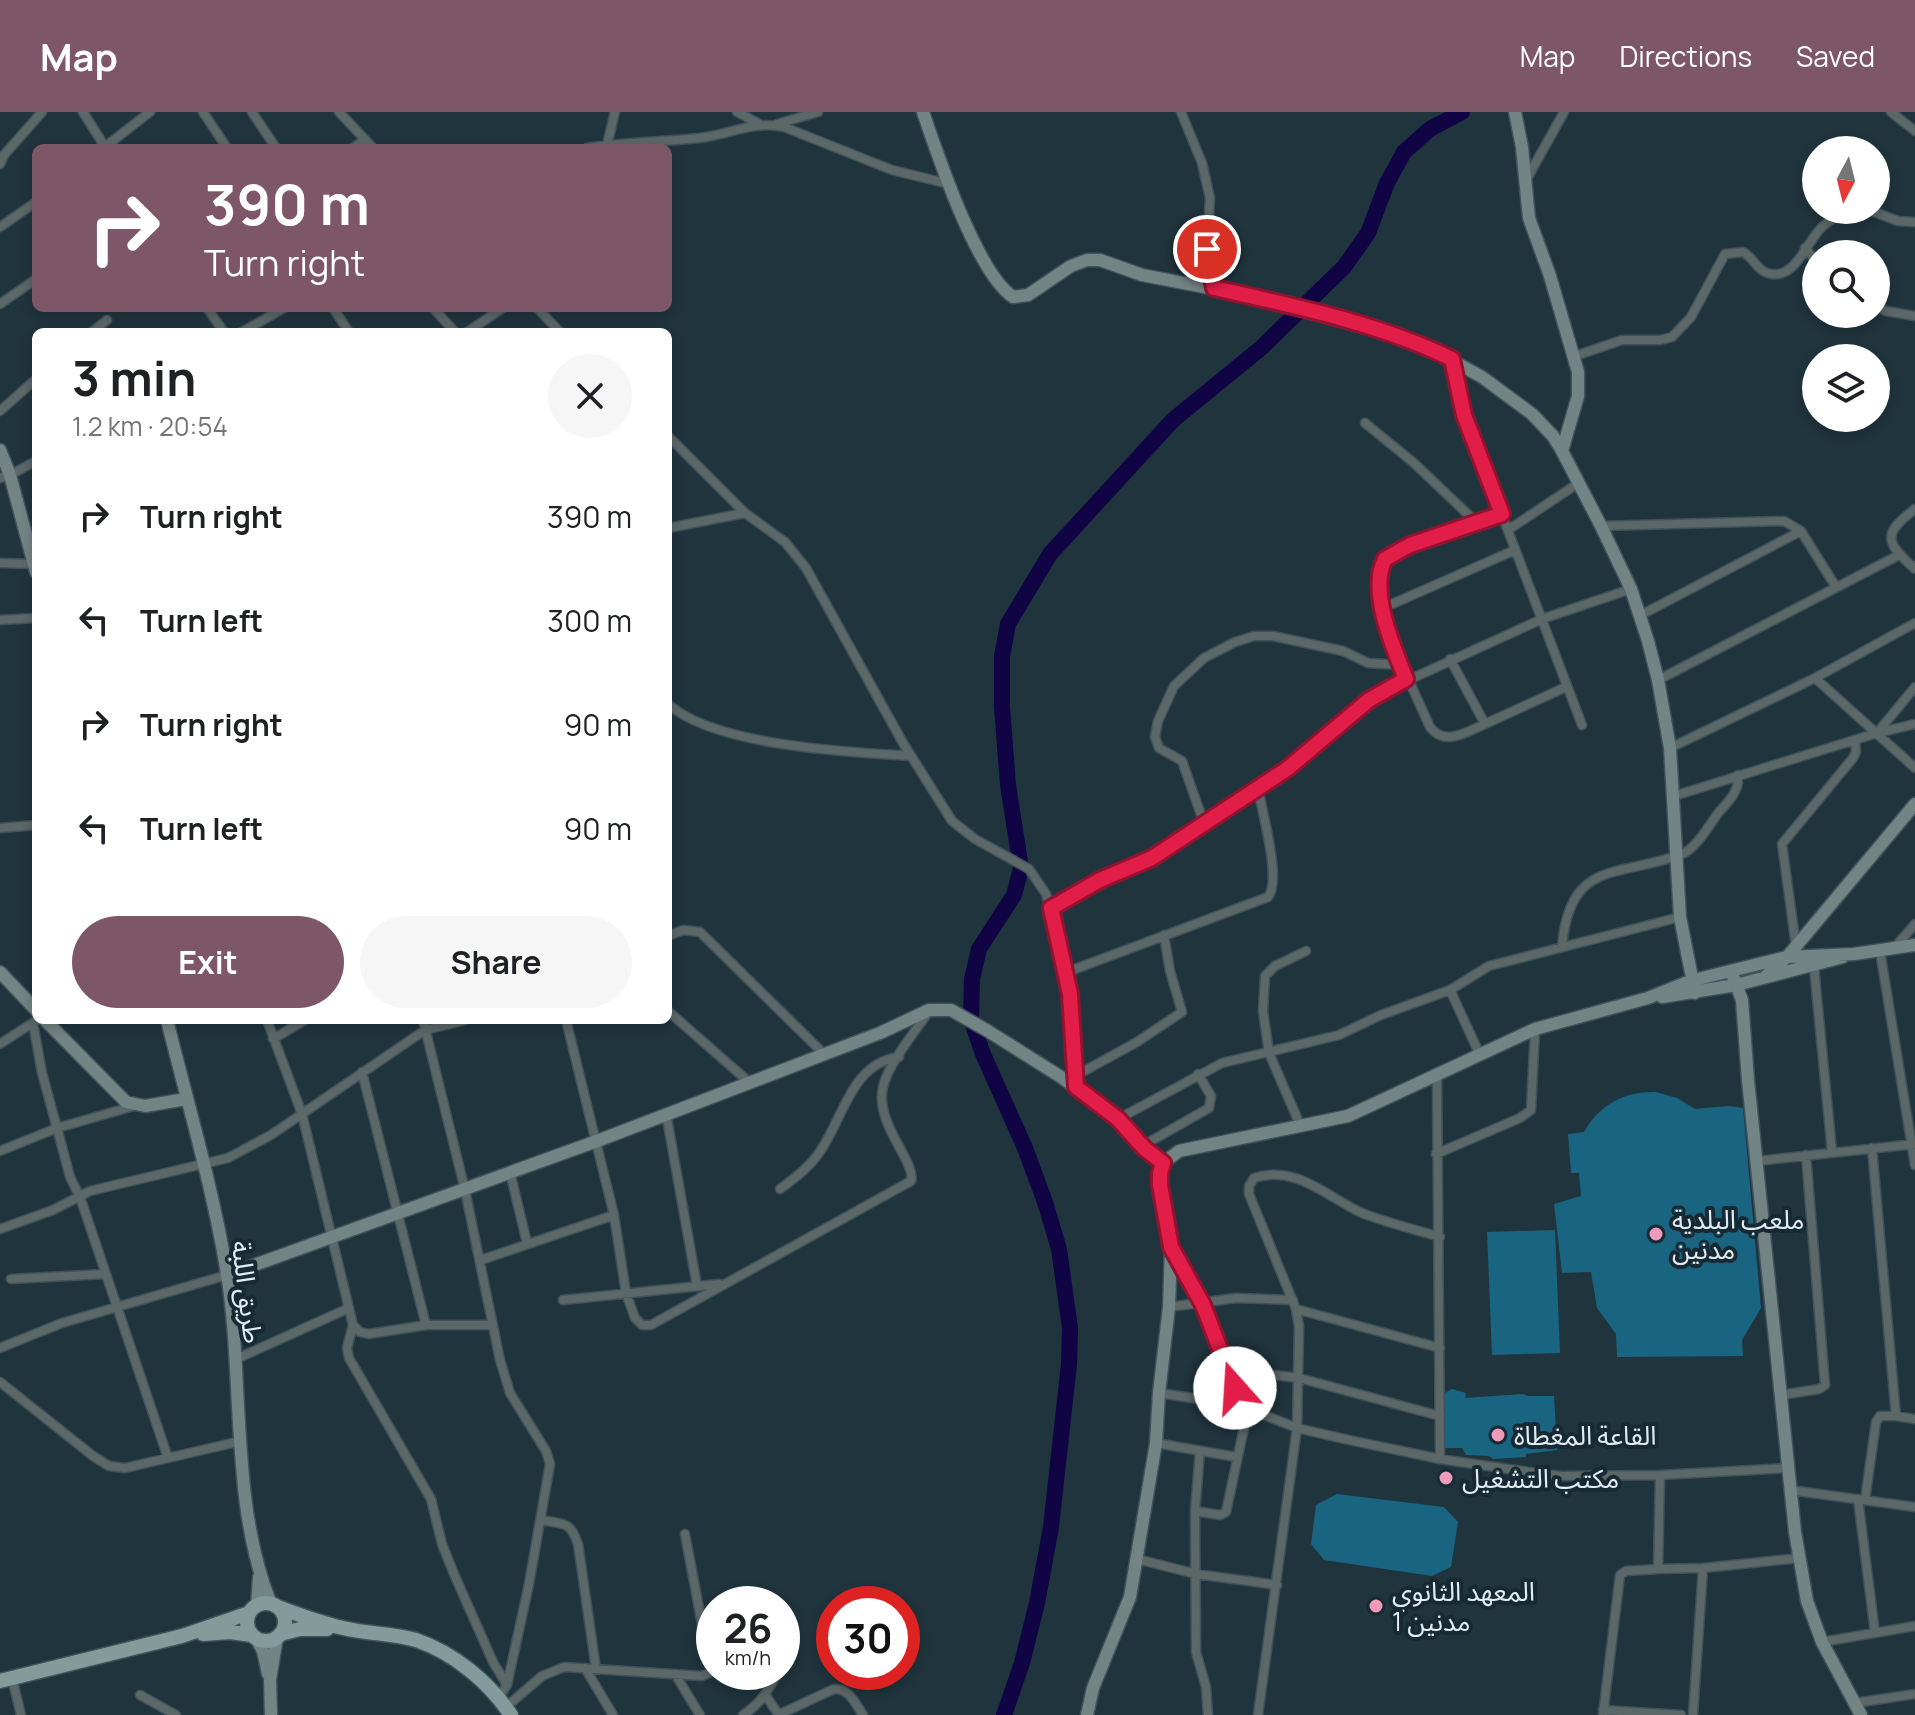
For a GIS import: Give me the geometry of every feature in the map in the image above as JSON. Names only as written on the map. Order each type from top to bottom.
[{"type":"main road","points":[[6,1680],[182,1636],[264,1607],[343,1628],[415,1640],[438,1650],[469,1670],[506,1701]]},
{"type":"main road","points":[[264,1607],[285,1617],[279,1636]]},
{"type":"main road","points":[[254,1637],[248,1627],[264,1607]]},
{"type":"main road","points":[[182,1636],[230,1632],[267,1641],[300,1629],[343,1628]]},
{"type":"street","points":[[0,164],[4,155],[42,112]]},
{"type":"street","points":[[83,112],[103,144]]},
{"type":"street","points":[[109,144],[150,112]]},
{"type":"street","points":[[203,112],[224,144]]},
{"type":"street","points":[[252,112],[273,144]]},
{"type":"street","points":[[339,112],[368,144]]},
{"type":"street","points":[[607,144],[615,112]]},
{"type":"street","points":[[737,112],[759,124]]},
{"type":"street","points":[[620,144],[700,138],[818,112]]},
{"type":"street","points":[[923,112],[983,261],[1006,293],[1013,297],[1028,295],[1071,266],[1087,260],[1100,260],[1142,275],[1246,295],[1418,342],[1482,377],[1532,414],[1562,451],[1601,526],[1641,615],[1658,680],[1670,748],[1680,917],[1692,987]]},
{"type":"street","points":[[1181,112],[1202,163],[1210,198],[1207,249],[1214,288]]},
{"type":"street","points":[[1515,112],[1529,218],[1575,356],[1580,384],[1562,451]]},
{"type":"street","points":[[1525,182],[1564,112]]},
{"type":"street","points":[[1891,112],[1915,131]]},
{"type":"street","points":[[773,124],[892,170],[950,184]]},
{"type":"street","points":[[358,144],[364,140]]},
{"type":"street","points":[[0,227],[32,205]]},
{"type":"street","points":[[1890,218],[1915,222]]},
{"type":"street","points":[[1811,240],[1828,224]]},
{"type":"street","points":[[1575,356],[1622,340],[1660,340],[1677,333],[1696,310],[1725,254],[1743,252],[1762,270],[1777,274],[1792,267],[1802,252]]},
{"type":"street","points":[[0,304],[32,282]]},
{"type":"street","points":[[249,328],[277,312]]},
{"type":"street","points":[[437,312],[451,328]]},
{"type":"street","points":[[473,328],[497,312]]},
{"type":"street","points":[[541,312],[556,328]]},
{"type":"street","points":[[1890,312],[1915,316]]},
{"type":"street","points":[[97,328],[107,320]]},
{"type":"street","points":[[1452,359],[1464,415],[1582,725]]},
{"type":"street","points":[[0,411],[32,383]]},
{"type":"street","points":[[1365,423],[1414,463],[1477,523]]},
{"type":"street","points":[[672,440],[745,513],[785,542],[806,568],[911,756],[952,821],[975,839],[1029,869],[1039,880],[1051,908],[1053,926],[1067,972],[1076,1081]]},
{"type":"street","points":[[0,450],[5,476],[32,559]]},
{"type":"street","points":[[5,476],[32,463]]},
{"type":"street","points":[[1508,530],[1577,484]]},
{"type":"street","points":[[1915,509],[1895,524],[1892,530],[1892,543],[1899,555],[1915,569]]},
{"type":"street","points":[[672,527],[745,513]]},
{"type":"street","points":[[1502,514],[1389,555],[1382,565],[1387,633],[1406,679],[1430,727],[1438,735],[1454,738],[1566,687]]},
{"type":"street","points":[[1601,526],[1788,523],[1801,531],[1836,587]]},
{"type":"street","points":[[1641,615],[1801,531]]},
{"type":"street","points":[[1383,608],[1515,550]]},
{"type":"street","points":[[1658,680],[1899,555]]},
{"type":"street","points":[[0,563],[32,568]]},
{"type":"street","points":[[1051,908],[1100,880],[1152,858],[1311,751],[1369,700],[1406,679],[1542,619],[1631,589]]},
{"type":"street","points":[[0,620],[32,618]]},
{"type":"street","points":[[1670,748],[1815,678],[1915,623]]},
{"type":"street","points":[[1204,823],[1182,761],[1159,748],[1155,737],[1168,695],[1204,658],[1235,642],[1266,635],[1343,651],[1368,663],[1401,665]]},
{"type":"street","points":[[1450,659],[1485,724]]},
{"type":"street","points":[[1815,678],[1915,768]]},
{"type":"street","points":[[1877,733],[1915,687]]},
{"type":"street","points":[[672,706],[695,720],[760,740],[911,756]]},
{"type":"street","points":[[1674,796],[1915,724]]},
{"type":"street","points":[[1796,946],[1782,844],[1853,758],[1855,740]]},
{"type":"street","points":[[1562,946],[1564,922],[1579,892],[1593,879],[1609,872],[1678,855],[1693,844],[1727,803],[1739,783],[1738,775]]},
{"type":"street","points":[[1067,972],[1268,897],[1273,891],[1274,871],[1258,788]]},
{"type":"street","points":[[1766,976],[1787,957],[1915,804]]},
{"type":"street","points":[[0,828],[32,825]]},
{"type":"street","points":[[1118,1119],[1222,1063],[1339,1035],[1381,1015],[1450,990],[1489,966],[1680,917]]},
{"type":"street","points":[[1895,948],[1915,924]]},
{"type":"street","points":[[672,934],[683,930],[700,932],[824,1054]]},
{"type":"street","points":[[1076,1081],[1182,1012],[1164,935]]},
{"type":"street","points":[[1087,1715],[1093,1688],[1130,1597],[1156,1443],[1169,1307],[1171,1247],[1160,1185],[1163,1163],[1179,1151],[1348,1116],[1535,1029],[1692,987],[1731,971],[1787,957],[1854,954],[1915,945]]},
{"type":"street","points":[[1301,1127],[1269,1053],[1263,1011],[1265,976],[1275,966],[1306,951]]},
{"type":"street","points":[[1880,951],[1894,1047],[1914,1144],[1915,1165]]},
{"type":"street","points":[[1692,987],[1742,983],[1814,967],[1854,954]]},
{"type":"street","points":[[1745,967],[1742,1000],[1787,1468],[1807,1601],[1822,1642],[1858,1709],[1915,1694]]},
{"type":"street","points":[[1814,967],[1832,1152]]},
{"type":"street","points":[[1731,971],[1742,983]]},
{"type":"street","points":[[0,972],[32,1008]]},
{"type":"street","points":[[1450,990],[1480,1055]]},
{"type":"street","points":[[567,1024],[614,1215],[626,1293],[635,1318],[642,1325],[651,1325],[911,1181],[912,1171],[885,1122],[882,1089],[889,1069],[929,1010]]},
{"type":"street","points":[[0,1348],[62,1323],[227,1275],[465,1190],[880,1033],[929,1010],[951,1010],[1076,1081],[1163,1163]]},
{"type":"street","points":[[672,1015],[749,1082]]},
{"type":"street","points":[[0,1044],[32,1016]]},
{"type":"street","points":[[37,1024],[42,1073],[70,1177],[80,1197],[168,1458]]},
{"type":"street","points":[[48,1024],[126,1102],[135,1106]]},
{"type":"street","name":"طريق اللبة","points":[[168,1024],[205,1165],[227,1275],[250,1525],[264,1607]]},
{"type":"street","points":[[268,1024],[302,1114],[332,1237],[353,1325],[347,1348],[349,1358],[431,1499],[442,1544],[493,1662],[506,1701]]},
{"type":"street","points":[[273,1039],[298,1024]]},
{"type":"street","points":[[424,1024],[512,1399],[549,1458],[550,1474],[506,1701]]},
{"type":"street","points":[[0,1229],[90,1191],[205,1165],[249,1147],[425,1030],[450,1024]]},
{"type":"street","points":[[1436,1154],[1528,1114],[1532,1106],[1535,1029]]},
{"type":"street","points":[[780,1189],[808,1167],[819,1153],[863,1075],[883,1059],[899,1057]]},
{"type":"street","points":[[362,1072],[426,1325]]},
{"type":"street","points":[[1144,1148],[1211,1105],[1211,1096],[1198,1074]]},
{"type":"street","points":[[1437,1076],[1440,1459]]},
{"type":"street","points":[[0,1151],[57,1128],[135,1106],[186,1099]]},
{"type":"street","points":[[666,1113],[697,1286]]},
{"type":"street","points":[[1757,1161],[1914,1144]]},
{"type":"street","points":[[1872,1148],[1896,1416]]},
{"type":"street","points":[[1781,1395],[1819,1389],[1825,1385],[1806,1155]]},
{"type":"street","points":[[510,1172],[527,1243]]},
{"type":"street","points":[[1258,1715],[1297,1428],[1299,1378],[1295,1305],[1249,1194],[1249,1186],[1256,1177],[1282,1175],[1302,1179],[1361,1212],[1440,1237]]},
{"type":"street","points":[[481,1260],[614,1215]]},
{"type":"street","points":[[1171,1247],[1201,1302],[1244,1407],[1226,1512],[1220,1515],[1195,1511]]},
{"type":"street","points":[[11,1279],[105,1274]]},
{"type":"street","points":[[563,1300],[724,1284]]},
{"type":"street","points":[[1169,1307],[1236,1298],[1295,1305],[1440,1348]]},
{"type":"street","points":[[234,1360],[349,1308]]},
{"type":"street","points":[[353,1325],[360,1332],[369,1334],[426,1325],[493,1325]]},
{"type":"street","points":[[1230,1370],[1299,1378],[1440,1416]]},
{"type":"street","points":[[0,1382],[109,1466],[125,1468],[241,1441]]},
{"type":"street","points":[[1159,1393],[1244,1407],[1297,1428],[1440,1459],[1562,1476],[1660,1475],[1787,1468]]},
{"type":"street","points":[[1875,1633],[1861,1499],[1876,1422],[1880,1416],[1915,1419]]},
{"type":"street","points":[[1156,1443],[1236,1457]]},
{"type":"street","points":[[1200,1451],[1195,1511],[1196,1652],[1206,1687],[1208,1715]]},
{"type":"street","points":[[1658,1569],[1660,1475]]},
{"type":"street","points":[[1790,1490],[1915,1507]]},
{"type":"street","points":[[541,1520],[564,1524],[573,1531],[578,1544],[596,1669]]},
{"type":"street","points":[[506,1701],[542,1676],[564,1667],[707,1675],[712,1667],[691,1576],[685,1534]]},
{"type":"street","points":[[1681,1715],[1603,1712],[1620,1575],[1626,1571],[1703,1568],[1800,1558]]},
{"type":"street","points":[[1137,1559],[1196,1574],[1277,1585]]},
{"type":"street","points":[[1693,1715],[1703,1568]]},
{"type":"street","points":[[1822,1642],[1915,1626]]},
{"type":"street","points":[[270,1680],[279,1636]]},
{"type":"street","points":[[254,1637],[263,1651],[270,1680],[271,1715]]},
{"type":"street","points":[[585,1668],[613,1715]]},
{"type":"street","points":[[675,1674],[700,1715]]},
{"type":"street","points":[[6,1680],[21,1715]]},
{"type":"street","points":[[766,1696],[778,1715],[834,1689],[841,1689],[849,1693],[863,1715]]},
{"type":"street","points":[[743,1715],[757,1706],[769,1690]]},
{"type":"street","points":[[140,1695],[176,1715]]},
{"type":"shaded area","name":"ملعب البلدية مدنين","points":[[1656,1092],[1677,1098],[1695,1109],[1743,1108],[1761,1308],[1742,1340],[1743,1356],[1617,1357],[1616,1334],[1597,1308],[1591,1272],[1562,1273],[1554,1204],[1581,1196],[1579,1173],[1571,1173],[1568,1134],[1584,1132],[1590,1122],[1614,1101],[1634,1094]]},
{"type":"shaded area","points":[[1555,1230],[1560,1353],[1492,1355],[1487,1232]]},
{"type":"shaded area","name":"القاعة المغطاة","points":[[1452,1389],[1466,1393],[1465,1398],[1523,1394],[1554,1396],[1557,1450],[1526,1454],[1526,1457],[1493,1459],[1466,1455],[1462,1448],[1441,1448],[1443,1394]]},
{"type":"shaded area","points":[[1337,1494],[1444,1507],[1458,1522],[1451,1567],[1432,1576],[1324,1560],[1311,1544],[1316,1505]]},
{"type":"waterway","points":[[1004,1715],[1022,1663],[1051,1527],[1069,1364],[1070,1328],[1059,1249],[1045,1202],[971,1019],[972,979],[979,949],[1014,895],[1021,868],[1008,785],[1002,707],[1002,656],[1008,624],[1050,554],[1173,420],[1261,348],[1344,267],[1368,233],[1387,183],[1404,152],[1430,129],[1462,112]]},
{"type":"place","name":"ملعب البلدية مدنين","points":[[1656,1234]]},
{"type":"place","name":"القاعة المغطاة","points":[[1498,1435]]},
{"type":"place","name":"مكتب التشغيل","points":[[1446,1478]]},
{"type":"place","name":"المعهد الثانوي مدنين 1","points":[[1376,1606]]},
{"type":"route","points":[[1207,249],[1214,288],[1375,328],[1418,342],[1452,359],[1464,415],[1502,514],[1410,545],[1385,559],[1380,580],[1384,619],[1406,679],[1369,700],[1287,769],[1152,858],[1100,880],[1051,908],[1053,926],[1067,972],[1073,1016],[1076,1087],[1118,1119],[1144,1148],[1163,1163],[1160,1185],[1171,1247],[1203,1305],[1235,1388]]}]
